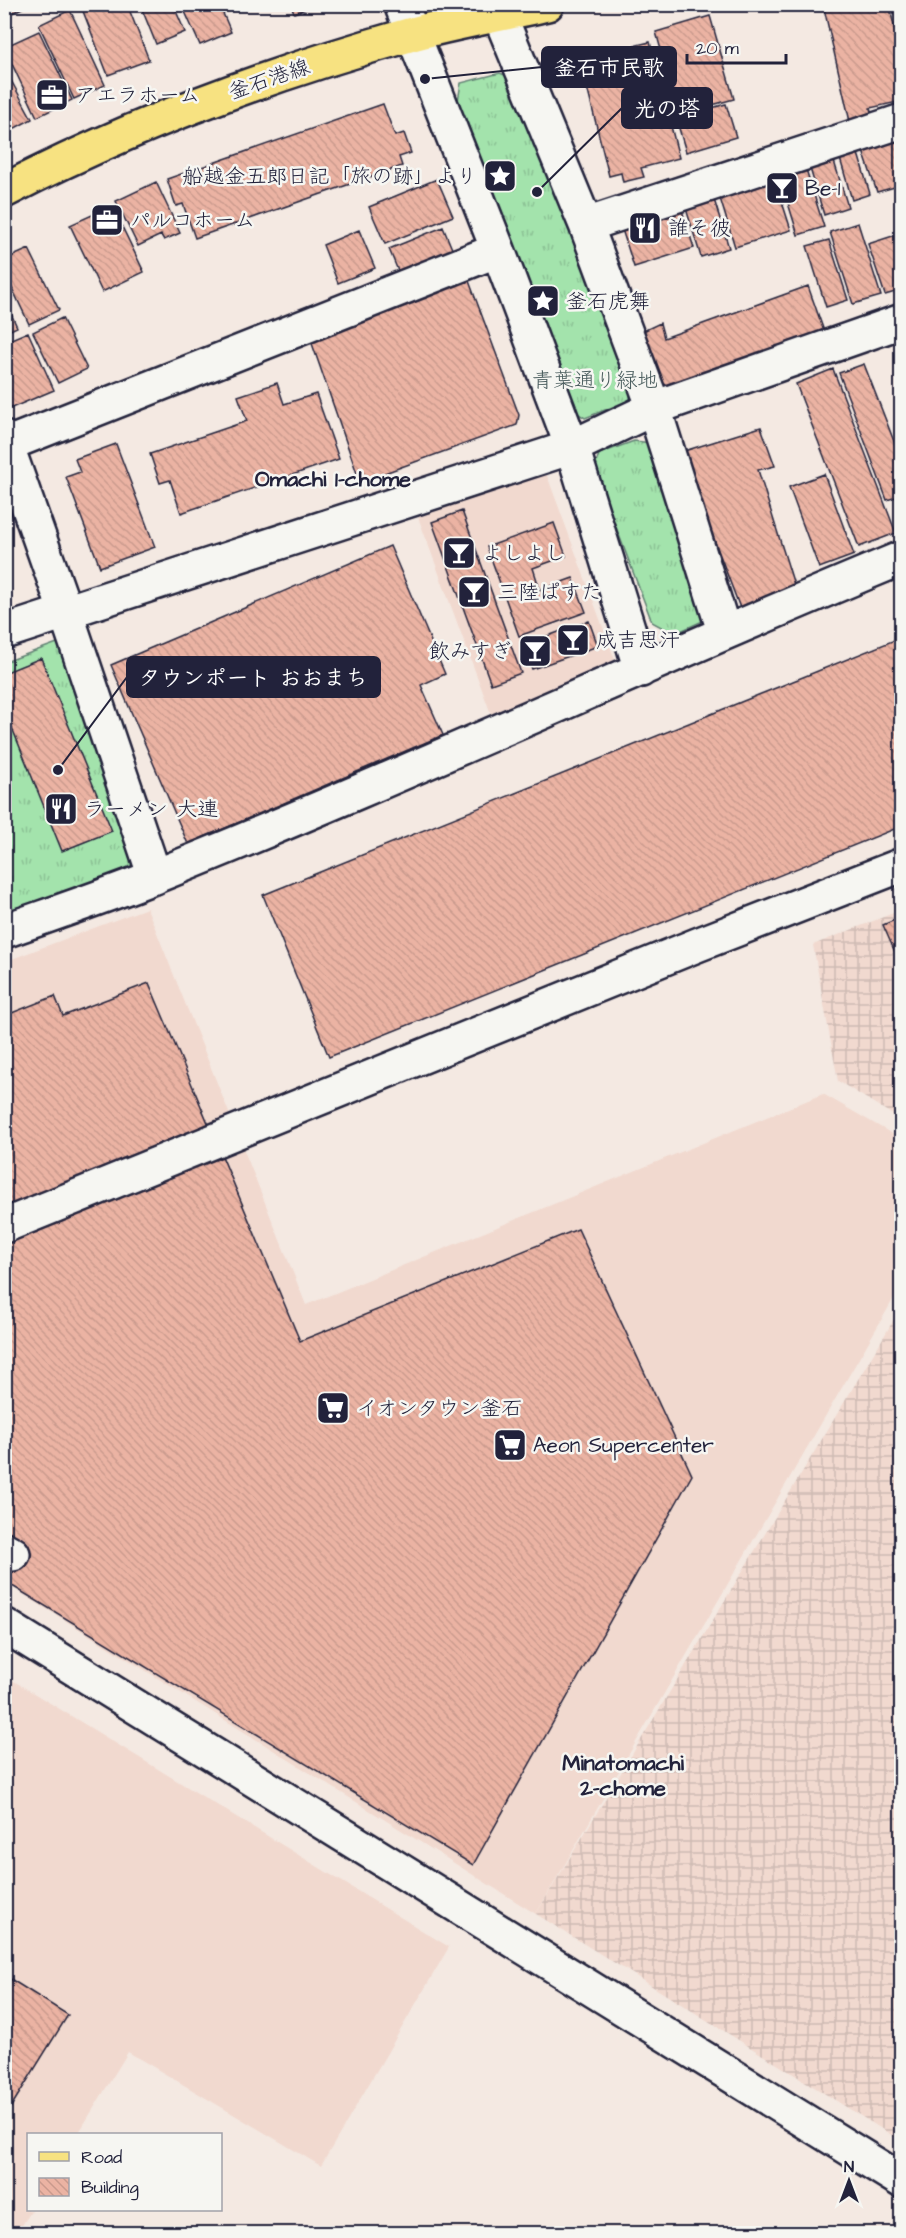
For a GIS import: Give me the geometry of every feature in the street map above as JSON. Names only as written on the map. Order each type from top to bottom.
[{"type":"main road","name":"釜石港線","points":[[4,191],[152,121],[271,76],[406,19],[547,4]]},
{"type":"street","points":[[497,10],[586,225],[654,408],[724,631]]},
{"type":"street","points":[[406,19],[498,250],[572,447],[641,670]]},
{"type":"street","points":[[586,225],[902,121]]},
{"type":"street","points":[[154,877],[6,441],[498,250]]},
{"type":"street","points":[[4,632],[65,610],[572,447],[654,408],[902,321]]},
{"type":"street","points":[[4,931],[154,877],[641,670],[724,631],[902,558]]},
{"type":"street","points":[[4,1226],[697,945],[902,865]]},
{"type":"street","points":[[4,1625],[902,2181]]},
{"type":"shaded area","points":[[545,470],[618,668],[491,714],[418,517]]},
{"type":"shaded area","name":"イオンタウン釜石","points":[[147,908],[306,1305],[823,1094],[901,1139],[901,1286],[536,1914],[5,1583],[4,962]]},
{"type":"shaded area","points":[[901,910],[901,1120],[838,1081],[813,945]]},
{"type":"shaded area","points":[[901,1308],[902,2141],[536,1914]]},
{"type":"shaded area","points":[[4,1675],[449,1947],[321,2166],[128,2052],[79,2133],[27,2133],[27,2211],[31,2211],[17,2233],[5,2233]]},
{"type":"green space","name":"青葉通り緑地","points":[[500,73],[512,78],[630,382],[630,400],[585,418],[571,409],[458,101],[461,83]]},
{"type":"green space","name":"青葉通り緑地","points":[[634,441],[652,443],[707,619],[674,634],[652,622],[594,469],[599,454]]},
{"type":"green space","points":[[60,642],[143,863],[5,915],[5,662]]},
{"type":"building","points":[[4,4],[23,4],[24,7],[4,17]]},
{"type":"building","points":[[85,4],[127,4],[149,60],[108,75],[81,6]]},
{"type":"building","points":[[140,4],[173,4],[185,32],[156,44]]},
{"type":"building","points":[[219,4],[231,32],[200,45],[182,5]]},
{"type":"building","points":[[291,4],[317,4],[317,5],[294,13]]},
{"type":"building","points":[[823,4],[889,4],[902,60],[902,101],[870,108],[873,120],[851,126]]},
{"type":"building","points":[[894,4],[902,4],[902,38]]},
{"type":"building","points":[[70,10],[105,85],[74,99],[39,25]]},
{"type":"building","points":[[710,16],[734,99],[679,114],[656,32]]},
{"type":"building","points":[[39,31],[72,100],[37,117],[4,47]]},
{"type":"building","points":[[650,42],[679,158],[641,168],[644,177],[623,182],[621,173],[609,176],[580,59]]},
{"type":"building","points":[[7,73],[32,119],[4,134],[4,74]]},
{"type":"building","points":[[383,104],[395,136],[404,133],[411,153],[399,157],[402,166],[195,238],[183,204],[176,206],[167,179]]},
{"type":"building","points":[[726,104],[736,137],[686,152],[676,118]]},
{"type":"building","points":[[902,139],[902,185],[877,192],[863,151]]},
{"type":"building","points":[[857,150],[870,194],[852,200],[839,155]]},
{"type":"building","points":[[833,158],[848,207],[824,215],[809,165]]},
{"type":"building","points":[[805,166],[824,227],[798,235],[779,174]]},
{"type":"building","points":[[774,177],[791,230],[735,247],[719,195]]},
{"type":"building","points":[[437,179],[453,216],[385,244],[369,207]]},
{"type":"building","points":[[156,182],[180,233],[164,240],[161,235],[138,246],[116,201]]},
{"type":"building","points":[[712,193],[729,248],[701,257],[684,202]]},
{"type":"building","points":[[680,204],[694,248],[634,267],[620,223]]},
{"type":"building","points":[[112,206],[144,272],[102,292],[70,225]]},
{"type":"building","points":[[858,223],[881,296],[853,304],[830,232]]},
{"type":"building","points":[[443,227],[455,256],[401,278],[389,249]]},
{"type":"building","points":[[359,230],[375,268],[338,283],[323,245]]},
{"type":"building","points":[[902,233],[902,290],[885,295],[868,244]]},
{"type":"building","points":[[829,240],[848,300],[826,307],[807,246]]},
{"type":"building","points":[[29,249],[59,310],[29,324],[4,271],[4,260]]},
{"type":"building","points":[[459,277],[469,281],[519,415],[517,425],[360,482],[308,332]]},
{"type":"building","points":[[808,286],[825,334],[661,395],[637,334],[660,323],[664,338]]},
{"type":"building","points":[[4,298],[17,327],[4,333]]},
{"type":"building","points":[[62,318],[87,369],[58,383],[33,332]]},
{"type":"building","points":[[28,332],[54,390],[9,409],[4,398],[4,342]]},
{"type":"building","points":[[864,364],[902,462],[902,495],[887,500],[839,373]]},
{"type":"building","points":[[833,369],[896,533],[859,547],[796,384]]},
{"type":"building","points":[[277,383],[284,404],[316,394],[339,459],[181,513],[170,480],[160,483],[150,454],[247,421],[238,396]]},
{"type":"building","points":[[761,427],[775,466],[758,470],[795,588],[740,608],[681,452]]},
{"type":"building","points":[[116,444],[155,547],[100,567],[66,477],[80,472],[75,459]]},
{"type":"building","points":[[824,474],[854,555],[819,568],[789,487]]},
{"type":"building","points":[[462,511],[521,673],[491,684],[432,522]]},
{"type":"building","points":[[554,523],[566,556],[533,568],[540,590],[573,578],[586,612],[519,636],[487,547]]},
{"type":"building","points":[[390,546],[445,674],[421,685],[443,735],[188,844],[111,665]]},
{"type":"building","points":[[589,621],[598,646],[532,669],[523,645]]},
{"type":"building","points":[[902,637],[902,826],[329,1057],[263,895]]},
{"type":"building","points":[[41,658],[112,831],[62,851],[4,708],[4,673]]},
{"type":"building","points":[[902,917],[902,968],[883,925]]},
{"type":"building","name":"イオンタウン釜石","points":[[149,983],[300,1341],[578,1229],[692,1475],[473,1865],[4,1581],[4,1016],[55,996],[63,1016]]},
{"type":"building","points":[[4,1975],[68,2015],[4,2118]]},
{"type":"place","name":"釜石市民歌","points":[[425,79]]},
{"type":"place","name":"アエラホーム","points":[[52,95]]},
{"type":"place","name":"船越金五郎日記「旅の跡」より","points":[[500,176]]},
{"type":"place","name":"Be-1","points":[[782,188]]},
{"type":"place","name":"光の塔","points":[[537,192]]},
{"type":"place","name":"パルコホーム","points":[[107,220]]},
{"type":"place","name":"誰そ彼","points":[[645,228]]},
{"type":"place","name":"釜石虎舞","points":[[543,301]]},
{"type":"place","name":"よしよし","points":[[459,553]]},
{"type":"place","name":"三陸ぱすた","points":[[474,592]]},
{"type":"place","name":"成吉思汗","points":[[573,640]]},
{"type":"place","name":"飲みすぎ","points":[[535,651]]},
{"type":"place","name":"タウンポート おおまち","points":[[58,770]]},
{"type":"place","name":"ラーメン 大連","points":[[61,809]]},
{"type":"place","name":"イオンタウン釜石","points":[[333,1408]]},
{"type":"place","name":"Aeon Supercenter","points":[[510,1445]]},
{"type":"district","name":"Omachi 1-chome","points":[[333,478]]},
{"type":"district","name":"Minatomachi 2-chome","points":[[623,1775]]}]
